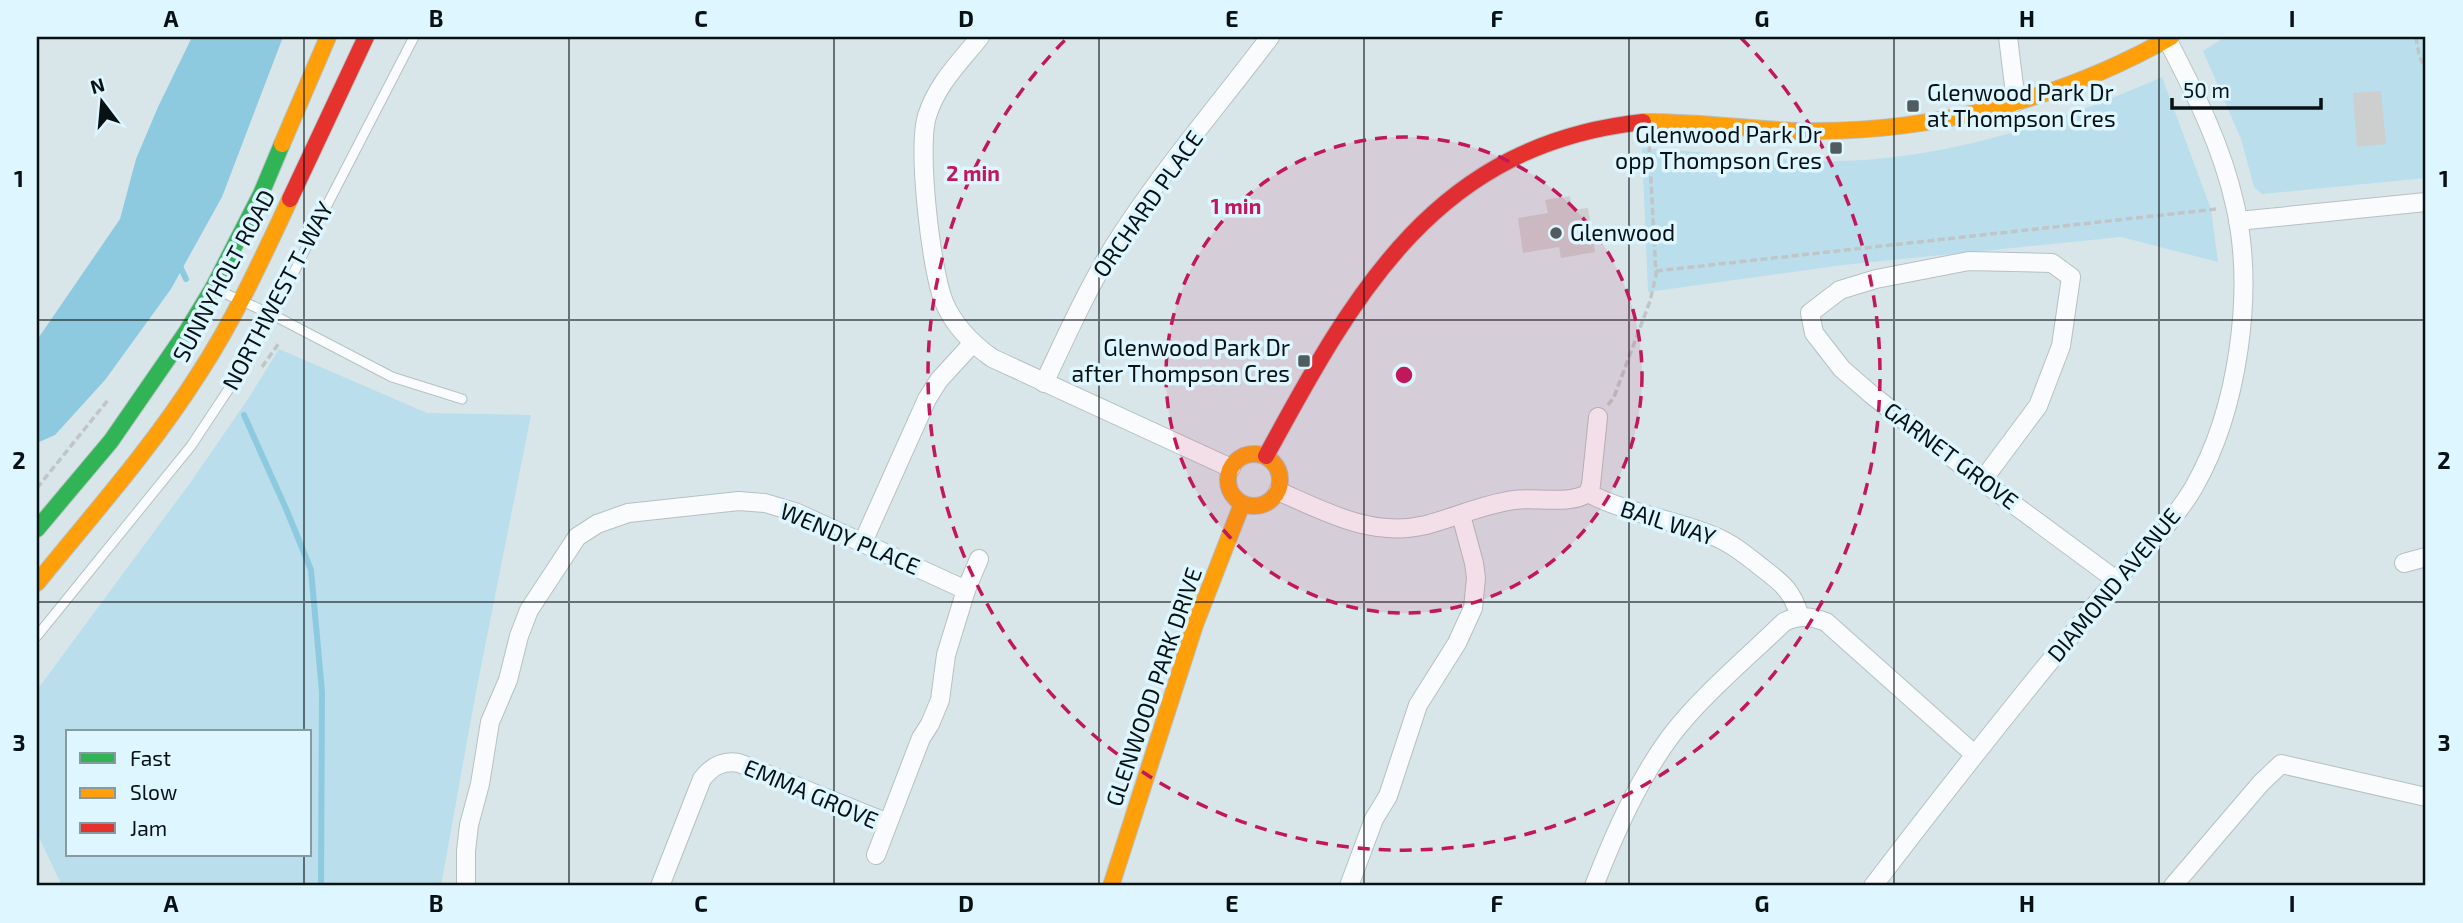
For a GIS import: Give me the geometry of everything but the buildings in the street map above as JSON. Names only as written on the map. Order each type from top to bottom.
[{"type":"street","name":"SUNNYHOLT ROAD","points":[[37,529],[111,441],[187,331],[213,288],[261,194],[328,37]]},
{"type":"street","name":"SUNNYHOLT ROAD","points":[[37,583],[153,439],[198,376],[242,301],[366,37]]},
{"type":"street","name":"ORCHARD PLACE","points":[[1044,383],[1090,288],[1114,246],[1270,37]]},
{"type":"street","points":[[2008,37],[2016,102]]},
{"type":"street","points":[[1266,457],[1326,350],[1373,281],[1408,237],[1462,188],[1496,166],[1530,149],[1579,132],[1627,123],[1672,122],[1782,131],[1851,131],[1948,118],[2016,102],[2066,86],[2113,67],[2169,38]]},
{"type":"street","name":"DIAMOND AVENUE","points":[[1873,886],[1974,754],[2116,580],[2166,527],[2193,488],[2213,451],[2229,401],[2239,347],[2242,271],[2238,221],[2217,142],[2169,38]]},
{"type":"street","points":[[972,40],[938,90],[926,118],[922,147],[934,261],[940,292],[955,322],[972,344],[1000,363],[1231,468]]},
{"type":"street","points":[[2238,221],[2426,202]]},
{"type":"street","name":"GARNET GROVE","points":[[1982,481],[2038,405],[2061,346],[2071,277],[2052,263],[1969,261],[1876,279],[1840,290],[1810,313],[1814,333],[1842,369],[1914,429],[1982,481],[2116,580]]},
{"type":"street","points":[[863,542],[927,399],[939,380],[972,344]]},
{"type":"street","points":[[1278,491],[1341,519],[1382,529],[1424,526],[1517,499],[1576,499],[1588,493],[1593,476],[1598,417]]},
{"type":"street","points":[[1249,454],[1266,457],[1279,470],[1281,478],[1278,491],[1271,501],[1264,505],[1255,507],[1242,504],[1228,489],[1227,480],[1231,468],[1240,457],[1249,454]]},
{"type":"street","name":"BAIL WAY","points":[[1588,493],[1605,502],[1714,536],[1740,550],[1784,585],[1796,602],[1800,617]]},
{"type":"street","name":"WENDY PLACE","points":[[466,886],[468,838],[483,771],[490,722],[508,680],[522,627],[529,610],[577,537],[605,520],[628,513],[752,501],[787,509],[966,590]]},
{"type":"street","name":"GLENWOOD PARK DRIVE","points":[[1111,886],[1195,625],[1242,504]]},
{"type":"street","points":[[1349,886],[1374,820],[1388,796],[1423,695],[1467,626],[1473,608],[1476,578],[1461,515]]},
{"type":"street","points":[[2404,563],[2426,556]]},
{"type":"street","points":[[888,823],[921,738],[940,700],[946,655],[966,590],[979,559]]},
{"type":"street","points":[[1594,886],[1613,837],[1658,755],[1690,714],[1784,622],[1800,617],[1814,617],[1826,622],[1974,754]]},
{"type":"street","name":"EMMA GROVE","points":[[660,886],[702,779],[718,765],[739,763],[888,823],[876,855]]},
{"type":"street","points":[[2173,886],[2260,783],[2281,764],[2426,797]]},
{"type":"lane","name":"NORTHWEST T-WAY","points":[[37,636],[191,446],[240,372],[273,315],[324,209],[414,37]]},
{"type":"lane","points":[[213,288],[273,315],[392,377],[462,399]]},
{"type":"path","points":[[2416,37],[2419,55],[2426,71]]},
{"type":"path","points":[[1598,417],[1614,397],[1650,301],[1656,271],[1649,144]]},
{"type":"path","points":[[1656,271],[2220,209]]},
{"type":"path","points":[[258,372],[279,343]]},
{"type":"path","points":[[37,488],[114,392]]},
{"type":"shaded area","points":[[192,37],[283,37],[222,197],[171,289],[105,380],[55,435],[37,443],[37,340],[120,219],[136,159]]},
{"type":"shaded area","points":[[2225,37],[2426,37],[2426,178],[2262,194],[2254,187],[2241,139],[2203,51]]},
{"type":"shaded area","points":[[2162,77],[2211,209],[2218,262],[2121,237],[1843,265],[1648,292],[1642,148],[1794,160],[1885,158],[2007,134],[2086,108]]},
{"type":"shaded area","points":[[279,349],[427,413],[531,415],[441,886],[62,886],[37,833],[37,690],[190,483]]},
{"type":"waterway","points":[[178,262],[186,279]]},
{"type":"waterway","points":[[244,415],[311,570],[322,692],[321,886]]},
{"type":"traffic: fast","points":[[37,529],[111,441],[187,331],[213,288],[261,194],[282,144]]},
{"type":"traffic: slow","points":[[282,144],[328,37]]},
{"type":"traffic: slow","points":[[1643,122],[1803,131],[1899,126],[1946,119],[2040,95],[2085,79],[2171,37]]},
{"type":"traffic: slow","points":[[37,583],[141,455],[198,375],[236,311],[290,199]]},
{"type":"traffic: slow","points":[[1254,454],[1273,461],[1280,480],[1273,499],[1254,506],[1235,499],[1228,480],[1235,461],[1254,454]]},
{"type":"traffic: slow","points":[[1111,886],[1195,625],[1242,504]]},
{"type":"traffic: jam","points":[[290,199],[366,37]]},
{"type":"traffic: jam","points":[[1266,456],[1334,337],[1371,283],[1411,235],[1457,194],[1510,160],[1571,136],[1643,122]]},
{"type":"place","name":"Glenwood Park Dr at Thompson Cres","points":[[1913,106]]},
{"type":"place","name":"Glenwood Park Dr opp Thompson Cres","points":[[1836,148]]},
{"type":"place","name":"Glenwood","points":[[1556,233]]},
{"type":"place","name":"Glenwood Park Dr after Thompson Cres","points":[[1304,361]]}]
